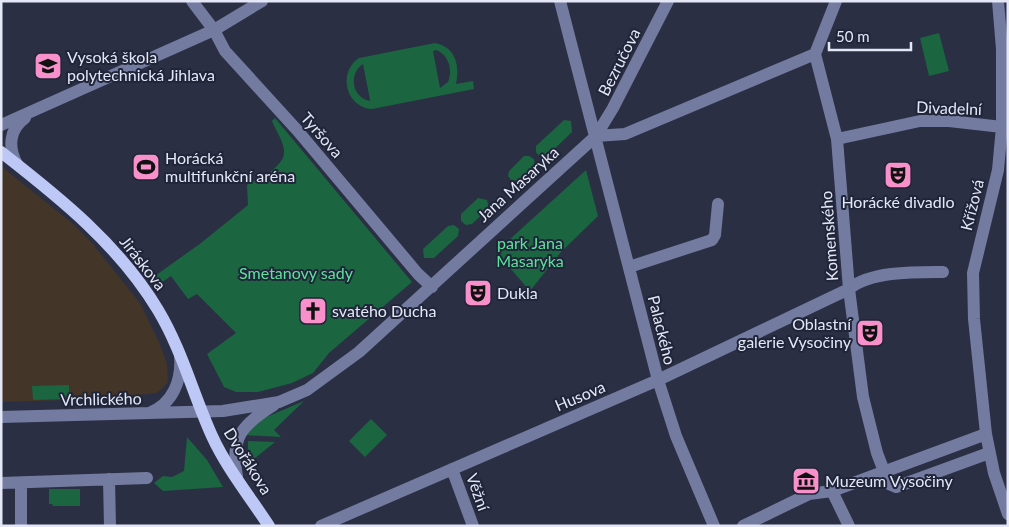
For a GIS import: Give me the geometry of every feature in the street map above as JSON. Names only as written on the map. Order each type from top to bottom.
[{"type":"main road","name":"Jiráskova","points":[[1,152],[68,204],[97,232],[123,262],[157,308],[179,349],[202,412]]},
{"type":"main road","name":"Dvořákova","points":[[202,412],[217,446],[269,526]]},
{"type":"street","name":"Tyršova","points":[[192,1],[214,30],[225,51],[240,69],[297,130],[403,258],[432,287]]},
{"type":"street","points":[[1,126],[214,30],[262,1]]},
{"type":"street","name":"Palackého","points":[[560,1],[596,136],[599,159],[630,267],[658,380],[676,436],[714,526]]},
{"type":"street","name":"Bezručova","points":[[596,136],[613,108],[668,1]]},
{"type":"street","points":[[596,136],[625,134],[815,54],[836,1]]},
{"type":"street","name":"Křížová","points":[[998,1],[1002,49],[1002,127],[996,178],[973,273],[974,319],[986,434],[989,453],[1008,514]]},
{"type":"street","name":"Komenského","points":[[815,54],[837,139],[849,289],[863,397],[877,453],[884,471]]},
{"type":"street","points":[[17,164],[11,147],[12,132],[19,122],[33,112]]},
{"type":"street","name":"Divadelní","points":[[837,139],[920,121],[949,121],[1002,127]]},
{"type":"street","name":"Jana Masaryka","points":[[237,477],[235,455],[240,433],[253,418],[279,402],[320,382],[359,352],[596,136]]},
{"type":"street","points":[[630,267],[712,240],[715,235],[718,204]]},
{"type":"street","name":"Husova","points":[[321,526],[658,380],[849,289],[859,281],[867,278],[943,272]]},
{"type":"street","points":[[146,414],[162,405],[174,392],[179,378],[179,349]]},
{"type":"street","name":"Jana Masaryka","points":[[202,412],[279,402]]},
{"type":"street","name":"Vrchlického","points":[[1,417],[202,412]]},
{"type":"street","points":[[743,526],[809,494],[832,491],[986,434]]},
{"type":"street","points":[[884,471],[890,484],[896,487],[989,453]]},
{"type":"street","name":"Věžní","points":[[452,469],[473,525]]},
{"type":"street","points":[[1,484],[147,478]]},
{"type":"street","points":[[108,479],[110,526]]},
{"type":"street","points":[[21,483],[21,526]]},
{"type":"street","points":[[832,491],[849,526]]},
{"type":"shaded area","points":[[1,166],[73,224],[92,243],[140,303],[160,344],[167,364],[168,382],[161,390],[156,393],[104,399],[1,402]]},
{"type":"green space","points":[[939,33],[949,71],[929,76],[920,38]]},
{"type":"green space","points":[[435,43],[448,49],[455,58],[457,64],[456,84],[473,81],[474,89],[372,109],[363,107],[351,96],[347,80],[352,64],[359,58]],"holes":[[[436,50],[444,55],[450,68],[448,82],[440,88],[433,51]],[[363,64],[370,100],[370,101],[359,95],[354,85],[355,74]]]},
{"type":"green space","name":"Smetanovy sady","points":[[275,118],[412,282],[329,353],[313,373],[292,383],[258,392],[236,392],[224,387],[207,354],[236,333],[197,294],[188,299],[171,276],[158,285],[152,278],[201,243],[248,205],[247,185],[276,167],[283,157],[283,144],[272,121]]},
{"type":"green space","points":[[564,120],[571,121],[572,132],[547,156],[539,156],[536,152],[536,146]]},
{"type":"green space","points":[[524,156],[534,159],[535,166],[519,181],[511,180],[508,176],[509,171]]},
{"type":"green space","name":"park Jana Masaryka","points":[[586,170],[598,216],[561,252],[530,291],[496,252]]},
{"type":"green space","points":[[478,198],[487,200],[489,208],[472,224],[466,225],[461,221],[461,214]]},
{"type":"green space","points":[[454,225],[459,229],[458,236],[434,258],[424,258],[423,249],[448,226]]},
{"type":"green space","points":[[69,385],[69,399],[33,400],[32,386]]},
{"type":"green space","points":[[304,401],[274,430],[281,437],[243,435],[264,418]]},
{"type":"green space","points":[[371,419],[387,435],[365,457],[349,441]]},
{"type":"green space","points":[[187,437],[207,460],[223,487],[163,491],[154,483],[163,476],[172,477],[184,471]]},
{"type":"green space","points":[[248,441],[275,442],[248,464]]},
{"type":"green space","points":[[49,489],[80,489],[80,506],[53,506],[49,504]]},
{"type":"place","name":"Vysoká škola polytechnická Jihlava","points":[[48,66]]},
{"type":"place","name":"Horácká multifunkční aréna","points":[[146,167]]},
{"type":"place","name":"Horácké divadlo","points":[[898,175]]},
{"type":"place","name":"Dukla","points":[[478,293]]},
{"type":"place","name":"svatého Ducha","points":[[313,311]]},
{"type":"place","name":"Oblastní galerie Vysočiny","points":[[870,333]]},
{"type":"place","name":"Muzeum Vysočiny","points":[[806,481]]}]
